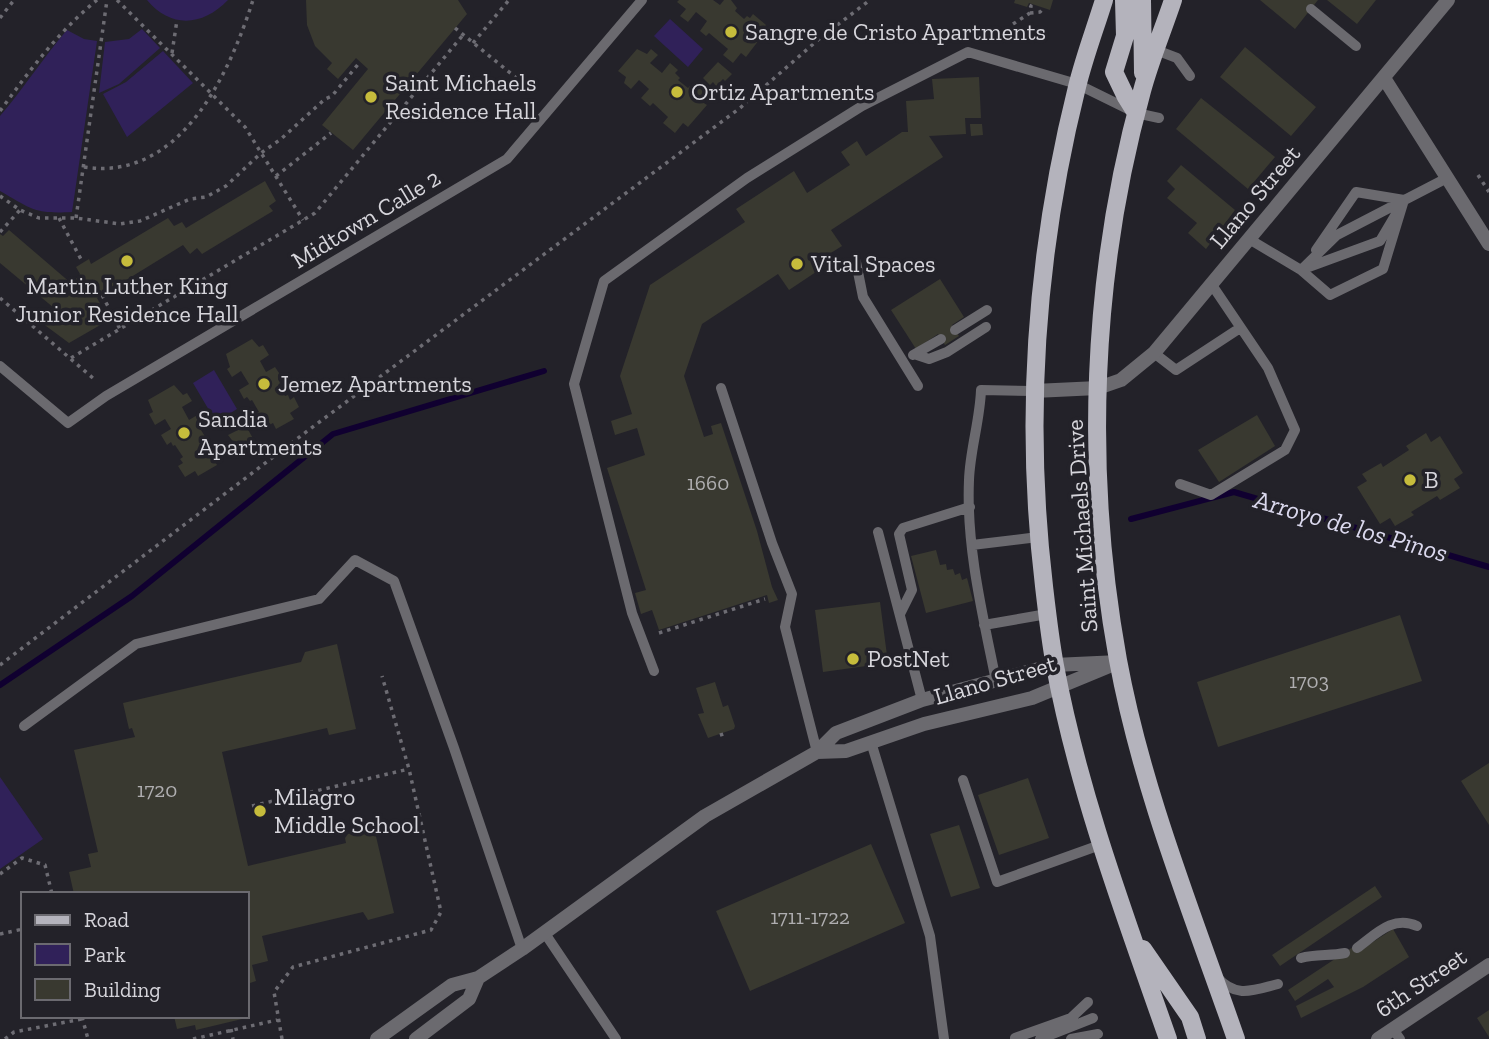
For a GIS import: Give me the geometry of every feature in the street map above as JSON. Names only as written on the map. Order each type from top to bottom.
[{"type":"main road","name":"Saint Michaels Drive","points":[[1104,0],[1077,85],[1045,241],[1034,391],[1038,537],[1059,687],[1100,845],[1168,1039]]},
{"type":"main road","points":[[1124,0],[1125,36],[1114,72],[1136,113]]},
{"type":"main road","points":[[1142,0],[1143,87]]},
{"type":"main road","name":"Saint Michaels Drive","points":[[1173,0],[1136,113],[1118,194],[1107,262],[1098,388],[1097,471],[1103,545],[1119,662],[1153,796],[1236,1039]]},
{"type":"main road","points":[[1129,929],[1190,1017],[1197,1039]]},
{"type":"street","name":"Llano Street","points":[[1034,391],[1098,388],[1121,380],[1154,353],[1448,0]]},
{"type":"street","points":[[1384,78],[1489,244]]},
{"type":"street","name":"Llano Street","points":[[817,752],[846,751],[924,724],[1032,698],[1119,662]]},
{"type":"street","name":"Llano Street","points":[[377,1039],[452,985],[478,978],[522,950],[705,816],[817,752],[836,733],[922,700],[1054,665],[1119,662]]},
{"type":"street","name":"6th Street","points":[[1378,1039],[1397,1034],[1489,965]]},
{"type":"street","name":"Llano Street","points":[[416,1039],[469,999],[478,978]]},
{"type":"lane","name":"Midtown Calle 2","points":[[0,366],[68,423],[106,396],[507,159],[637,2]]},
{"type":"lane","points":[[1311,9],[1356,46]]},
{"type":"lane","points":[[1156,50],[1177,58],[1190,76]]},
{"type":"lane","points":[[654,671],[632,613],[574,384],[604,281],[747,178],[862,106],[968,52],[1077,85],[1136,113],[1159,118]]},
{"type":"lane","points":[[1301,270],[1337,235],[1447,177]]},
{"type":"lane","points":[[1301,270],[1356,192],[1404,200]]},
{"type":"lane","points":[[1301,270],[1380,241],[1404,200]]},
{"type":"lane","points":[[1249,239],[1301,270],[1330,295],[1383,269],[1404,200]]},
{"type":"lane","points":[[856,262],[863,297],[919,386]]},
{"type":"lane","points":[[1180,484],[1212,495],[1285,450],[1295,430],[1268,368],[1212,285]]},
{"type":"lane","points":[[955,330],[988,310]]},
{"type":"lane","points":[[900,355],[917,355],[929,359],[947,352],[986,327]]},
{"type":"lane","points":[[1154,353],[1176,370],[1240,328]]},
{"type":"lane","points":[[917,355],[942,339]]},
{"type":"lane","points":[[721,388],[772,543],[792,594],[785,627],[817,752]]},
{"type":"lane","points":[[996,681],[972,545],[969,479],[981,390],[1034,391]]},
{"type":"lane","points":[[900,614],[912,590],[899,534],[903,528],[970,507]]},
{"type":"lane","points":[[878,532],[922,700]]},
{"type":"lane","points":[[972,545],[1038,537]]},
{"type":"lane","points":[[24,726],[136,644],[319,599],[355,560],[394,580],[454,747],[522,950]]},
{"type":"lane","points":[[984,625],[1047,614]]},
{"type":"lane","points":[[871,741],[930,936],[944,1039]]},
{"type":"lane","points":[[963,780],[997,882],[1100,845]]},
{"type":"lane","points":[[1357,948],[1397,922],[1417,926]]},
{"type":"lane","points":[[544,932],[616,1039]]},
{"type":"lane","points":[[1301,958],[1315,954],[1330,956],[1345,953]]},
{"type":"lane","points":[[1213,972],[1224,985],[1244,993],[1278,984]]},
{"type":"lane","points":[[1015,1038],[1071,1018],[1088,1002]]},
{"type":"lane","points":[[1040,1039],[1093,1018]]},
{"type":"lane","points":[[1071,1039],[1098,1034]]},
{"type":"path","points":[[0,18],[14,0]]},
{"type":"path","points":[[0,111],[44,50],[69,22],[97,0]]},
{"type":"path","points":[[76,218],[107,0]]},
{"type":"path","points":[[117,0],[245,127],[303,220]]},
{"type":"path","points":[[83,167],[97,170],[119,168],[159,153],[185,129],[212,94],[240,40],[253,0]]},
{"type":"path","points":[[473,43],[509,0]]},
{"type":"path","points":[[0,666],[310,429],[740,107],[819,39],[870,0]]},
{"type":"path","points":[[1028,5],[1031,5],[1030,13]]},
{"type":"path","points":[[1013,24],[1044,8]]},
{"type":"path","points":[[172,54],[177,20]]},
{"type":"path","points":[[455,29],[530,89]]},
{"type":"path","points":[[71,358],[314,213],[463,35]]},
{"type":"path","points":[[0,196],[20,210],[39,218],[76,218],[120,224],[140,221],[190,199],[206,197],[226,186],[261,152],[281,139],[325,99],[332,96],[360,62]]},
{"type":"path","points":[[276,176],[331,133]]},
{"type":"path","points":[[1478,175],[1489,192]]},
{"type":"path","points":[[0,232],[20,210]]},
{"type":"path","points":[[59,217],[83,263]]},
{"type":"path","points":[[102,295],[120,329]]},
{"type":"path","points":[[0,298],[94,379]]},
{"type":"path","points":[[659,633],[749,607],[765,599]]},
{"type":"path","points":[[722,613],[723,619]]},
{"type":"path","points":[[702,619],[705,625]]},
{"type":"path","points":[[282,1039],[274,992],[293,967],[430,930],[441,912],[409,769],[382,676]]},
{"type":"path","points":[[721,733],[723,739]]},
{"type":"path","points":[[251,806],[409,769]]},
{"type":"path","points":[[0,874],[22,858],[45,865],[52,892]]},
{"type":"path","points":[[0,934],[21,929]]},
{"type":"path","points":[[5,1039],[14,1032],[77,1018]]},
{"type":"path","points":[[82,1018],[88,1039]]},
{"type":"path","points":[[193,1039],[277,1020]]},
{"type":"path","points":[[231,1029],[233,1039]]},
{"type":"green space","points":[[147,0],[228,0],[208,15],[187,21],[166,16]]},
{"type":"green space","points":[[670,19],[703,49],[688,67],[654,36]]},
{"type":"green space","points":[[142,29],[160,48],[119,84],[99,93],[105,42],[129,39]]},
{"type":"green space","points":[[67,30],[84,39],[97,41],[72,212],[49,212],[27,206],[0,191],[0,116]]},
{"type":"green space","points":[[163,51],[193,83],[127,137],[103,94],[126,82]]},
{"type":"green space","points":[[214,370],[237,409],[216,422],[193,383]]},
{"type":"green space","points":[[0,777],[43,839],[0,869]]},
{"type":"building","points":[[306,0],[458,0],[467,14],[353,150],[322,125],[368,69],[356,58],[338,79],[327,69],[332,63],[315,46],[307,25]]},
{"type":"building","name":"Sangre de Cristo Apartments","points":[[713,0],[720,5],[724,0],[731,0],[737,8],[735,11],[744,19],[753,14],[766,25],[759,34],[762,36],[746,57],[741,53],[733,63],[723,55],[728,49],[709,33],[706,36],[700,31],[707,21],[696,12],[688,22],[680,16],[686,9],[677,2]]},
{"type":"building","points":[[1015,0],[1053,0],[1050,10],[1029,3],[1027,7],[1014,3]]},
{"type":"building","points":[[1260,0],[1318,0],[1295,29]]},
{"type":"building","points":[[1327,0],[1376,0],[1357,24]]},
{"type":"building","points":[[1245,47],[1316,107],[1291,136],[1220,77]]},
{"type":"building","name":"Ortiz Apartments","points":[[637,49],[647,54],[651,49],[658,55],[650,63],[662,73],[670,63],[678,70],[675,73],[680,78],[678,80],[688,88],[690,86],[693,89],[698,84],[709,94],[702,102],[707,105],[688,127],[683,123],[675,133],[663,123],[668,117],[653,103],[650,106],[641,98],[649,89],[639,80],[631,89],[624,83],[626,77],[618,71]]},
{"type":"building","points":[[718,62],[732,74],[716,86],[713,82],[710,85],[703,78]]},
{"type":"building","points":[[979,77],[981,118],[965,118],[966,134],[929,136],[943,157],[831,230],[842,246],[818,261],[822,268],[789,290],[778,274],[702,324],[684,376],[704,437],[713,434],[711,426],[721,423],[778,600],[769,603],[767,595],[659,630],[652,610],[641,614],[635,593],[646,590],[607,468],[645,455],[637,428],[615,435],[611,421],[632,414],[620,376],[650,285],[745,222],[736,209],[794,171],[807,193],[850,165],[841,152],[857,141],[866,156],[902,132],[908,132],[906,101],[934,99],[932,79]]},
{"type":"building","points":[[1201,98],[1275,157],[1248,189],[1176,129]]},
{"type":"building","points":[[970,124],[982,124],[983,135],[971,136]]},
{"type":"building","points":[[1181,165],[1235,210],[1206,249],[1188,233],[1197,223],[1167,198],[1175,189],[1167,181]]},
{"type":"building","name":"Martin Luther King Junior Residence Hall","points":[[265,181],[276,201],[269,206],[273,211],[202,254],[197,248],[190,254],[183,245],[97,298],[109,320],[69,343],[42,323],[54,308],[0,263],[0,234],[3,236],[9,230],[72,284],[80,274],[76,267],[89,259],[91,264],[168,218],[174,226],[182,222],[186,228]]},
{"type":"building","points":[[940,279],[964,317],[952,325],[959,336],[945,345],[938,334],[916,349],[891,310]]},
{"type":"building","name":"Jemez Apartments","points":[[252,339],[259,347],[263,345],[269,355],[260,361],[266,372],[275,367],[281,376],[278,385],[290,400],[294,397],[299,407],[290,413],[294,419],[276,429],[273,423],[263,428],[257,419],[260,417],[257,413],[259,412],[252,400],[247,397],[244,399],[239,390],[249,384],[241,371],[232,377],[227,369],[230,367],[226,354]]},
{"type":"building","name":"Sandia Apartments","points":[[174,385],[183,395],[187,393],[192,401],[182,407],[189,420],[199,414],[204,423],[201,430],[209,443],[213,446],[218,443],[224,453],[214,459],[217,465],[198,476],[195,471],[185,477],[178,466],[183,463],[180,459],[183,457],[171,442],[167,445],[161,435],[171,429],[165,419],[155,425],[149,414],[153,412],[148,400]]},
{"type":"building","points":[[1257,415],[1275,446],[1219,482],[1198,450]]},
{"type":"building","points":[[246,426],[255,442],[238,448],[228,435]]},
{"type":"building","name":"B","points":[[1426,433],[1431,442],[1440,436],[1463,473],[1454,479],[1460,488],[1440,500],[1437,496],[1395,526],[1390,518],[1380,524],[1357,487],[1367,481],[1362,474],[1381,463],[1383,467],[1409,450],[1406,446]]},
{"type":"building","points":[[936,550],[940,565],[946,564],[947,570],[953,569],[955,575],[960,573],[962,580],[967,578],[973,601],[926,613],[911,556]]},
{"type":"building","points":[[880,602],[888,663],[823,672],[815,610]]},
{"type":"building","points":[[1400,615],[1422,681],[1218,747],[1197,682]]},
{"type":"building","points":[[337,644],[356,729],[329,735],[327,728],[222,752],[248,866],[346,843],[348,834],[374,828],[394,913],[368,920],[363,912],[262,936],[268,961],[252,965],[256,981],[248,984],[248,892],[74,892],[69,872],[91,867],[88,854],[98,852],[74,750],[135,737],[132,728],[129,729],[123,703],[301,662],[305,652]]},
{"type":"building","points":[[715,682],[723,707],[728,705],[735,726],[734,729],[708,738],[698,714],[704,713],[696,688]]},
{"type":"building","points":[[1489,763],[1489,825],[1461,781]]},
{"type":"building","points":[[1028,778],[1049,838],[999,855],[978,795]]},
{"type":"building","points":[[959,825],[980,888],[951,897],[930,834]]},
{"type":"building","points":[[871,844],[905,923],[750,991],[716,911]]},
{"type":"building","points":[[1375,886],[1382,897],[1280,966],[1272,955]]},
{"type":"building","points":[[1393,929],[1409,957],[1363,987],[1301,1018],[1296,1006],[1334,987],[1328,979],[1295,1001],[1288,990],[1356,945],[1359,951]]},
{"type":"building","points":[[1489,1010],[1489,1037],[1477,1018]]},
{"type":"building","points":[[174,1018],[242,1019],[196,1030],[195,1025],[177,1029]]},
{"type":"waterway","points":[[0,685],[132,596],[333,434],[544,371]]},
{"type":"waterway","name":"Arroyo de los Pinos","points":[[1131,519],[1234,492],[1489,567]]},
{"type":"place","name":"Sangre de Cristo Apartments","points":[[731,32]]},
{"type":"place","name":"Ortiz Apartments","points":[[677,92]]},
{"type":"place","name":"Saint Michaels Residence Hall","points":[[371,97]]},
{"type":"place","name":"Martin Luther King Junior Residence Hall","points":[[127,261]]},
{"type":"place","name":"Vital Spaces","points":[[797,264]]},
{"type":"place","name":"Jemez Apartments","points":[[264,384]]},
{"type":"place","name":"Sandia Apartments","points":[[184,433]]},
{"type":"place","name":"B","points":[[1410,480]]},
{"type":"place","name":"PostNet","points":[[853,659]]},
{"type":"place","name":"Milagro Middle School","points":[[260,811]]}]
